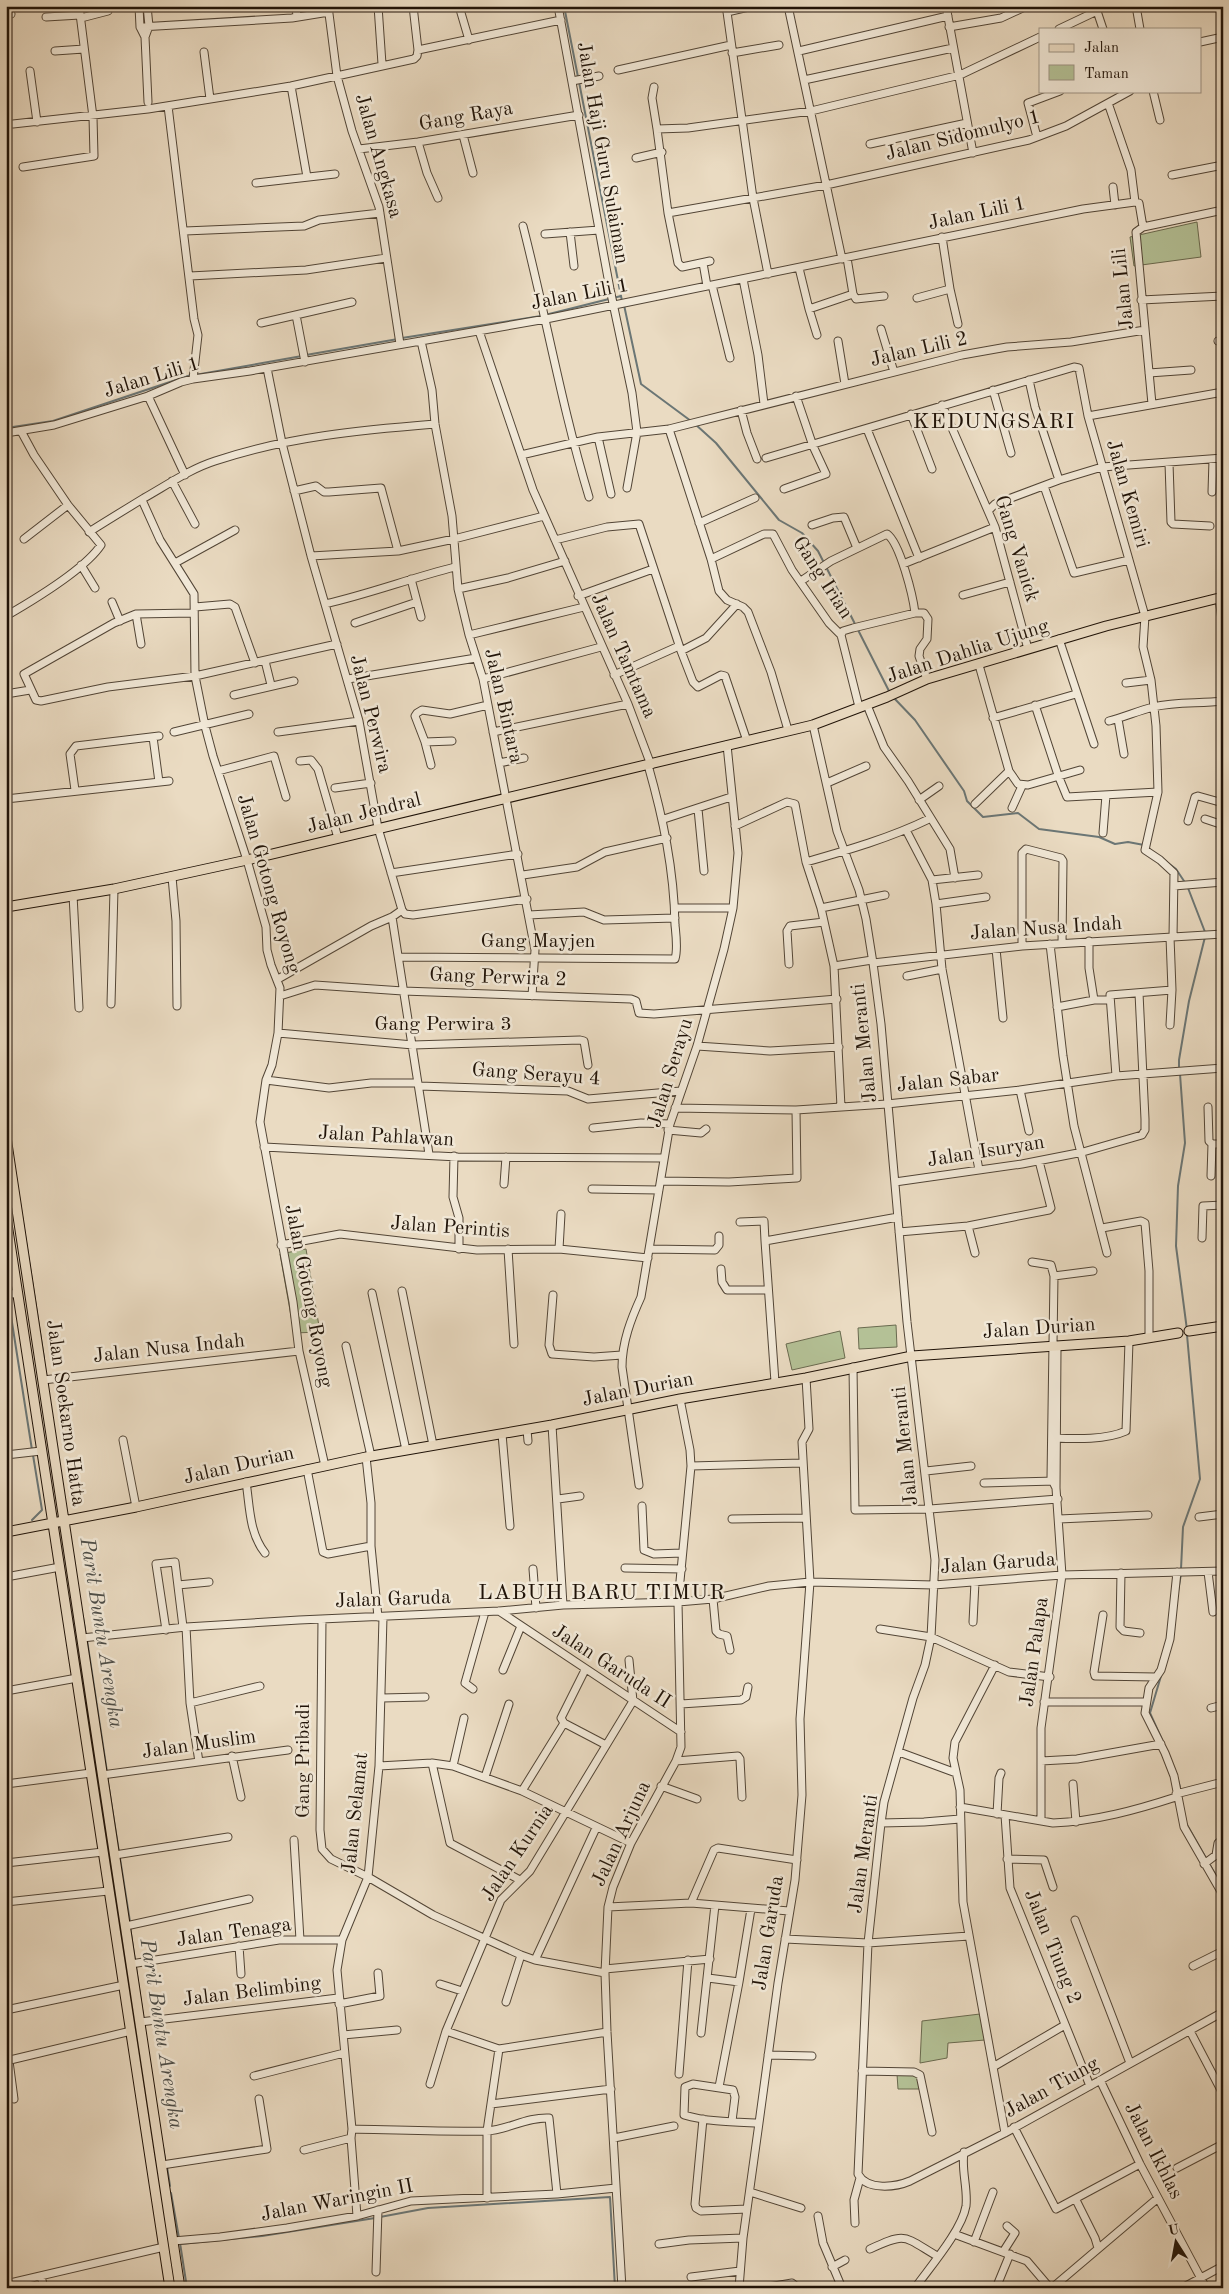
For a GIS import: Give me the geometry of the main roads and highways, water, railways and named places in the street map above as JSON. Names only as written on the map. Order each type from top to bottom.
[{"type":"main road","name":"Jalan Dahlia Ujung","points":[[727,745],[813,725],[927,679],[1145,616],[1221,598]]},
{"type":"main road","name":"Jalan Jendral","points":[[6,907],[172,877],[650,765],[727,745]]},
{"type":"main road","name":"Jalan Soekarno Hatta","points":[[6,1137],[47,1379],[65,1520],[103,1775],[127,1925],[135,1963],[141,2022],[162,2165],[177,2240],[180,2288]]},
{"type":"main road","name":"Jalan Soekarno Hatta","points":[[6,1217],[11,1294],[38,1451],[52,1511],[108,1891],[170,2288]]},
{"type":"main road","name":"Jalan Durian","points":[[1189,1331],[1223,1326]]},
{"type":"main road","name":"Jalan Durian","points":[[6,1532],[136,1507],[369,1456],[527,1430],[680,1399],[806,1378],[912,1356],[1129,1341],[1178,1333]]},
{"type":"main road","points":[[31,1527],[45,1519],[52,1511]]},
{"type":"main road","points":[[142,2109],[154,2107]]},
{"type":"waterway","points":[[564,6],[578,77]]},
{"type":"waterway","points":[[579,82],[622,301]]},
{"type":"waterway","points":[[545,315],[621,296]]},
{"type":"waterway","points":[[624,305],[641,384],[691,421]]},
{"type":"waterway","points":[[402,338],[541,316]]},
{"type":"waterway","points":[[306,355],[398,339]]},
{"type":"waterway","points":[[195,375],[302,356]]},
{"type":"waterway","points":[[6,428],[53,421],[191,375]]},
{"type":"waterway","points":[[695,424],[716,443],[779,520],[802,533],[818,551],[890,693]]},
{"type":"waterway","points":[[893,697],[915,720],[964,791],[967,801],[983,817],[1018,813],[1039,829],[1099,837],[1115,844],[1128,842],[1144,845]]},
{"type":"waterway","points":[[1148,848],[1176,869],[1186,884]]},
{"type":"waterway","points":[[1188,888],[1205,932]]},
{"type":"waterway","points":[[1179,1069],[1189,1001],[1205,937]]},
{"type":"waterway","points":[[1180,1074],[1185,1143],[1178,1186],[1176,1246],[1187,1330]]},
{"type":"waterway","name":"Parit Buntu Arengka","points":[[6,1112],[44,1359]]},
{"type":"waterway","name":"Parit Buntu Arengka","points":[[6,1285],[7,1292]]},
{"type":"waterway","name":"Parit Buntu Arengka","points":[[8,1297],[32,1450]]},
{"type":"waterway","points":[[1181,1569],[1183,1527],[1200,1479],[1187,1335]]},
{"type":"waterway","name":"Parit Buntu Arengka","points":[[32,1520],[42,1510],[33,1455]]},
{"type":"waterway","points":[[1178,1591],[1181,1574]]},
{"type":"waterway","name":"Parit Buntu Arengka","points":[[83,1618],[86,1636]]},
{"type":"waterway","name":"Parit Buntu Arengka","points":[[87,1640],[107,1772]]},
{"type":"waterway","points":[[1161,1676],[1150,1713],[1163,1742]]},
{"type":"waterway","name":"Parit Buntu Arengka","points":[[107,1776],[130,1922]]},
{"type":"waterway","points":[[1177,1777],[1180,1787]]},
{"type":"waterway","points":[[1186,1823],[1223,1888]]},
{"type":"waterway","name":"Parit Buntu Arengka","points":[[130,1927],[143,2016]]},
{"type":"waterway","name":"Parit Buntu Arengka","points":[[163,2147],[165,2160]]},
{"type":"waterway","name":"Parit Buntu Arengka","points":[[167,2167],[170,2186]]},
{"type":"waterway","name":"Parit Buntu Arengka","points":[[171,2193],[179,2238]]},
{"type":"waterway","points":[[380,2217],[428,2208],[610,2197],[615,2288]]},
{"type":"waterway","points":[[180,2244],[262,2236],[375,2218]]},
{"type":"waterway","name":"Parit Buntu Arengka","points":[[180,2243],[187,2288]]},
{"type":"district","name":"KEDUNGSARI","points":[[994,422]]},
{"type":"district","name":"LABUH BARU TIMUR","points":[[602,1593]]}]
